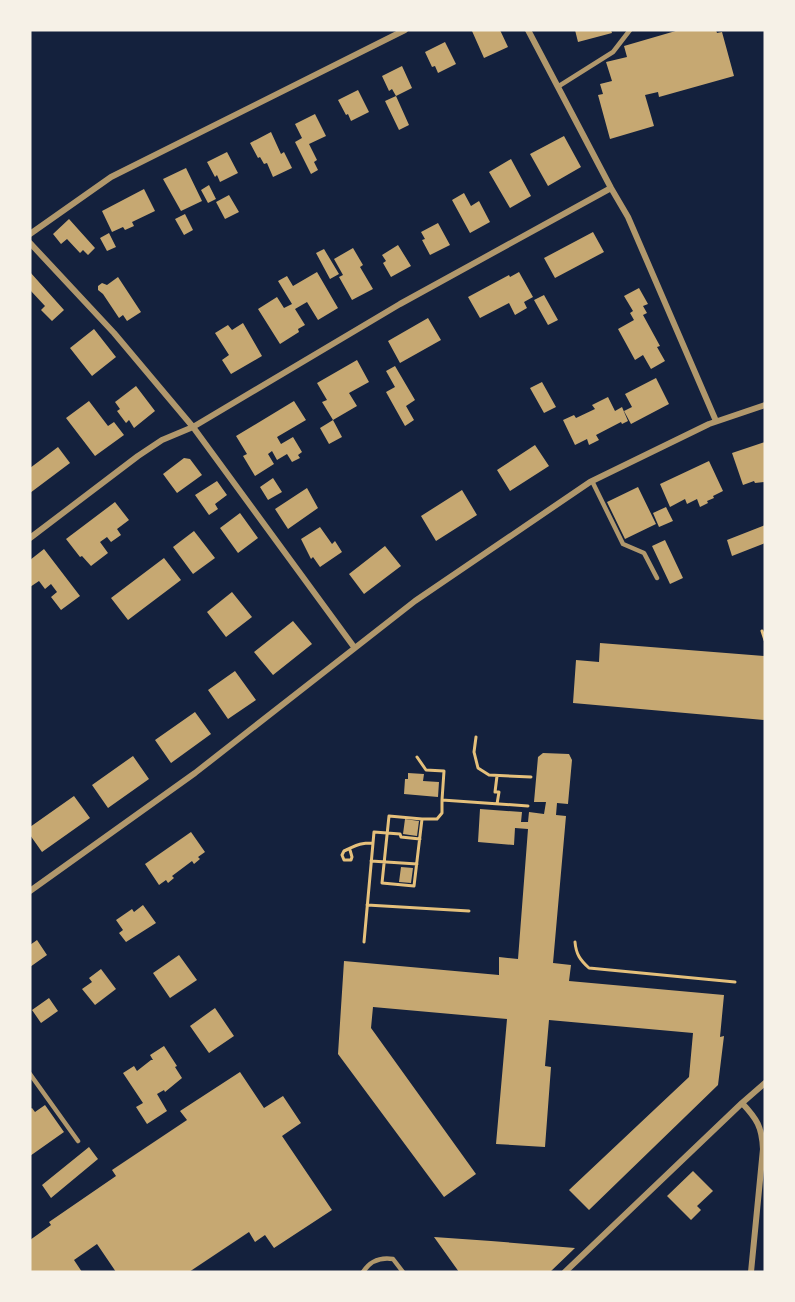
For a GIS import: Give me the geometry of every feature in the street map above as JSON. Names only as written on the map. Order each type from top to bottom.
[{"type":"street","points":[[30,234],[111,177],[405,30]]},
{"type":"street","points":[[528,30],[628,217],[716,421]]},
{"type":"street","points":[[30,538],[162,440],[193,428],[400,304],[611,188]]},
{"type":"street","points":[[30,243],[114,333],[193,428],[354,647]]},
{"type":"street","points":[[30,891],[195,773],[415,601],[592,481],[716,421],[765,405]]},
{"type":"street","points":[[565,1272],[742,1102],[765,1083]]},
{"type":"street","points":[[742,1102],[754,1116],[762,1132],[763,1149],[751,1272]]},
{"type":"lane","points":[[559,86],[613,52],[630,30]]},
{"type":"lane","points":[[592,481],[623,544],[644,553],[657,578]]},
{"type":"lane","points":[[30,1074],[78,1142]]},
{"type":"lane","points":[[363,1272],[367,1266],[384,1258],[393,1259],[404,1272]]},
{"type":"path","points":[[762,631],[765,639]]},
{"type":"path","points":[[476,737],[474,752],[478,768],[489,775],[531,777]]},
{"type":"path","points":[[417,757],[426,770],[444,771],[442,813],[437,819],[389,816],[382,883],[414,886],[422,819]]},
{"type":"path","points":[[497,775],[495,792],[498,792],[497,804]]},
{"type":"path","points":[[442,800],[528,806]]},
{"type":"path","points":[[364,942],[374,832],[420,839]]},
{"type":"path","points":[[350,850],[358,843],[372,843]]},
{"type":"path","points":[[371,861],[417,864]]},
{"type":"path","points":[[367,905],[469,911]]},
{"type":"path","points":[[575,942],[579,957],[590,968],[735,982]]},
{"type":"building","points":[[500,30],[508,47],[484,58],[472,31]]},
{"type":"building","points":[[575,30],[611,30],[612,33],[578,42]]},
{"type":"building","points":[[679,30],[722,32],[734,76],[659,97],[658,92],[645,95],[654,126],[610,139],[598,95],[603,94],[600,84],[612,81],[606,62],[627,57],[624,46]]},
{"type":"building","points":[[445,42],[456,64],[438,73],[435,66],[432,67],[425,52]]},
{"type":"building","points":[[402,66],[412,88],[396,96],[392,89],[389,91],[382,76]]},
{"type":"building","points":[[358,90],[369,112],[351,121],[338,100]]},
{"type":"building","points":[[396,96],[409,125],[399,130],[385,101]]},
{"type":"building","points":[[315,114],[326,136],[309,144],[317,160],[314,162],[318,170],[311,174],[295,142],[302,138],[295,124]]},
{"type":"building","points":[[271,132],[281,154],[284,152],[292,168],[273,177],[267,163],[264,164],[260,157],[258,158],[250,143]]},
{"type":"building","points":[[564,136],[581,167],[548,186],[530,154]]},
{"type":"building","points":[[227,152],[238,173],[220,182],[207,162]]},
{"type":"building","points":[[511,159],[531,196],[510,208],[489,172]]},
{"type":"building","points":[[186,168],[202,201],[181,211],[163,179]]},
{"type":"building","points":[[209,185],[216,199],[208,203],[201,190]]},
{"type":"building","points":[[144,189],[155,211],[132,222],[134,226],[125,230],[123,227],[112,232],[102,211]]},
{"type":"building","points":[[464,193],[471,206],[479,201],[490,222],[470,233],[452,200]]},
{"type":"building","points":[[229,195],[239,212],[225,219],[216,202]]},
{"type":"building","points":[[185,214],[193,230],[184,235],[175,219]]},
{"type":"building","points":[[69,219],[95,248],[88,255],[83,250],[80,253],[67,239],[61,244],[53,234]]},
{"type":"building","points":[[438,223],[450,245],[430,255],[422,240],[425,239],[421,232]]},
{"type":"building","points":[[593,232],[604,252],[555,278],[544,258]]},
{"type":"building","points":[[109,233],[116,247],[107,251],[100,238]]},
{"type":"building","points":[[398,245],[411,266],[391,277],[383,263],[386,261],[382,255]]},
{"type":"building","points":[[353,248],[363,265],[360,267],[373,289],[352,300],[339,277],[343,275],[334,259]]},
{"type":"building","points":[[324,249],[339,274],[330,279],[316,253]]},
{"type":"building","points":[[30,272],[64,310],[52,321],[41,310],[45,306],[30,290]]},
{"type":"building","points":[[317,272],[338,308],[318,320],[307,302],[295,309],[305,325],[298,329],[299,332],[280,344],[258,309],[277,297],[284,308],[292,304],[278,281],[287,276],[293,286]]},
{"type":"building","points":[[519,272],[533,297],[524,302],[527,308],[515,315],[509,303],[480,318],[468,297]]},
{"type":"building","points":[[118,277],[141,312],[127,321],[123,315],[119,318],[98,290],[98,286],[102,283],[107,285]]},
{"type":"building","points":[[639,288],[648,304],[643,306],[647,313],[643,315],[660,346],[657,347],[665,361],[651,369],[643,355],[635,360],[618,329],[634,320],[630,313],[633,311],[624,296]]},
{"type":"building","points":[[544,295],[558,320],[548,325],[534,300]]},
{"type":"building","points":[[428,318],[441,340],[400,363],[388,341]]},
{"type":"building","points":[[243,323],[262,356],[231,374],[222,360],[229,355],[215,333],[228,325],[232,330]]},
{"type":"building","points":[[94,329],[116,357],[92,376],[70,348]]},
{"type":"building","points":[[357,360],[369,382],[349,393],[357,406],[333,420],[322,402],[327,400],[317,383]]},
{"type":"building","points":[[395,366],[415,400],[406,406],[414,420],[405,426],[386,392],[395,387],[386,371]]},
{"type":"building","points":[[656,378],[669,404],[631,424],[624,411],[632,407],[625,394]]},
{"type":"building","points":[[542,382],[556,407],[544,413],[530,388]]},
{"type":"building","points":[[136,386],[155,411],[134,428],[129,420],[126,423],[117,411],[120,409],[115,402]]},
{"type":"building","points":[[608,397],[615,411],[622,407],[628,421],[622,424],[621,422],[596,435],[599,440],[589,445],[587,439],[575,445],[563,420],[574,415],[576,418],[595,409],[592,405]]},
{"type":"building","points":[[89,401],[108,426],[114,422],[124,435],[95,456],[66,418]]},
{"type":"building","points":[[294,401],[306,420],[277,437],[281,444],[293,437],[302,452],[298,455],[300,458],[292,462],[287,454],[277,460],[272,451],[268,454],[274,464],[255,476],[243,456],[247,454],[236,436]]},
{"type":"building","points":[[333,420],[342,437],[329,444],[320,428]]},
{"type":"building","points":[[765,442],[765,482],[755,483],[754,481],[743,485],[732,453]]},
{"type":"building","points":[[535,445],[549,466],[510,491],[497,470]]},
{"type":"building","points":[[58,447],[70,463],[30,493],[30,468]]},
{"type":"building","points":[[184,458],[190,459],[202,475],[177,493],[163,474]]},
{"type":"building","points":[[709,461],[723,491],[700,507],[697,499],[687,504],[685,499],[670,507],[660,484]]},
{"type":"building","points":[[273,478],[282,492],[268,500],[260,487]]},
{"type":"building","points":[[217,481],[227,495],[215,504],[218,509],[209,515],[195,495]]},
{"type":"building","points":[[638,487],[656,524],[625,539],[607,502]]},
{"type":"building","points":[[307,488],[318,508],[288,529],[275,509]]},
{"type":"building","points":[[462,490],[477,515],[436,541],[421,516]]},
{"type":"building","points":[[115,502],[129,520],[117,529],[121,535],[111,542],[107,537],[100,542],[108,553],[91,566],[82,556],[80,557],[66,539]]},
{"type":"building","points":[[666,507],[673,521],[659,527],[653,513]]},
{"type":"building","points":[[240,513],[258,538],[238,553],[220,528]]},
{"type":"building","points":[[765,525],[765,543],[732,556],[727,540]]},
{"type":"building","points":[[320,527],[332,544],[335,541],[342,552],[320,567],[313,557],[311,559],[301,539]]},
{"type":"building","points":[[194,531],[215,558],[193,574],[173,547]]},
{"type":"building","points":[[665,540],[683,578],[670,584],[652,546]]},
{"type":"building","points":[[385,546],[401,566],[364,594],[349,574]]},
{"type":"building","points":[[44,549],[80,596],[61,610],[51,597],[57,592],[51,584],[45,589],[39,581],[30,587],[30,560]]},
{"type":"building","points":[[164,558],[181,580],[128,620],[111,598]]},
{"type":"building","points":[[232,592],[252,617],[226,637],[207,612]]},
{"type":"building","points":[[293,621],[312,644],[273,675],[254,652]]},
{"type":"building","points":[[600,643],[765,656],[765,720],[573,703],[576,660],[599,662]]},
{"type":"building","points":[[235,671],[256,700],[228,719],[208,690]]},
{"type":"building","points":[[195,712],[211,734],[171,763],[155,740]]},
{"type":"building","points":[[543,753],[569,754],[572,760],[568,804],[557,803],[556,815],[566,816],[553,963],[571,965],[569,981],[724,995],[720,1037],[724,1036],[718,1085],[589,1210],[569,1190],[689,1077],[693,1033],[549,1020],[545,1066],[551,1067],[545,1147],[496,1144],[507,1019],[373,1007],[371,1028],[476,1174],[444,1197],[338,1054],[344,961],[499,975],[499,957],[518,959],[528,829],[515,828],[514,845],[478,842],[480,809],[522,812],[521,822],[528,822],[529,812],[544,814],[546,802],[534,802],[538,757]]},
{"type":"building","points":[[133,756],[149,779],[108,808],[92,785]]},
{"type":"building","points":[[408,773],[424,774],[423,781],[439,782],[438,797],[404,794],[405,779],[408,779]]},
{"type":"building","points":[[74,796],[90,818],[42,852],[30,835],[30,827]]},
{"type":"building","points":[[405,819],[419,821],[417,836],[403,834]]},
{"type":"building","points":[[191,832],[205,852],[194,864],[192,861],[172,876],[174,878],[168,883],[166,880],[159,885],[145,864]]},
{"type":"building","points":[[401,867],[413,868],[411,883],[399,882]]},
{"type":"building","points":[[143,905],[156,923],[126,942],[119,933],[123,930],[116,920],[132,909],[134,912]]},
{"type":"building","points":[[37,940],[47,955],[30,967],[30,945]]},
{"type":"building","points":[[179,955],[197,980],[170,998],[153,973]]},
{"type":"building","points":[[101,969],[116,989],[95,1005],[82,989],[92,982],[89,978]]},
{"type":"building","points":[[49,998],[58,1011],[41,1023],[32,1010]]},
{"type":"building","points":[[215,1008],[234,1036],[209,1053],[190,1026]]},
{"type":"building","points":[[164,1046],[182,1078],[165,1092],[164,1090],[157,1094],[167,1111],[147,1124],[136,1107],[143,1103],[123,1073],[134,1066],[137,1071],[153,1060],[150,1055]]},
{"type":"building","points":[[240,1072],[264,1108],[283,1096],[301,1123],[282,1136],[332,1210],[274,1248],[265,1235],[255,1242],[249,1232],[189,1272],[116,1272],[97,1244],[74,1260],[82,1272],[30,1272],[30,1240],[51,1225],[49,1222],[116,1176],[112,1170],[187,1120],[180,1111]]},
{"type":"building","points":[[45,1105],[64,1132],[30,1156],[30,1109],[32,1108],[35,1112]]},
{"type":"building","points":[[89,1147],[98,1159],[51,1198],[42,1185]]},
{"type":"building","points":[[693,1171],[713,1191],[697,1206],[701,1210],[691,1220],[667,1196]]},
{"type":"building","points":[[434,1237],[575,1248],[550,1272],[459,1272]]}]
